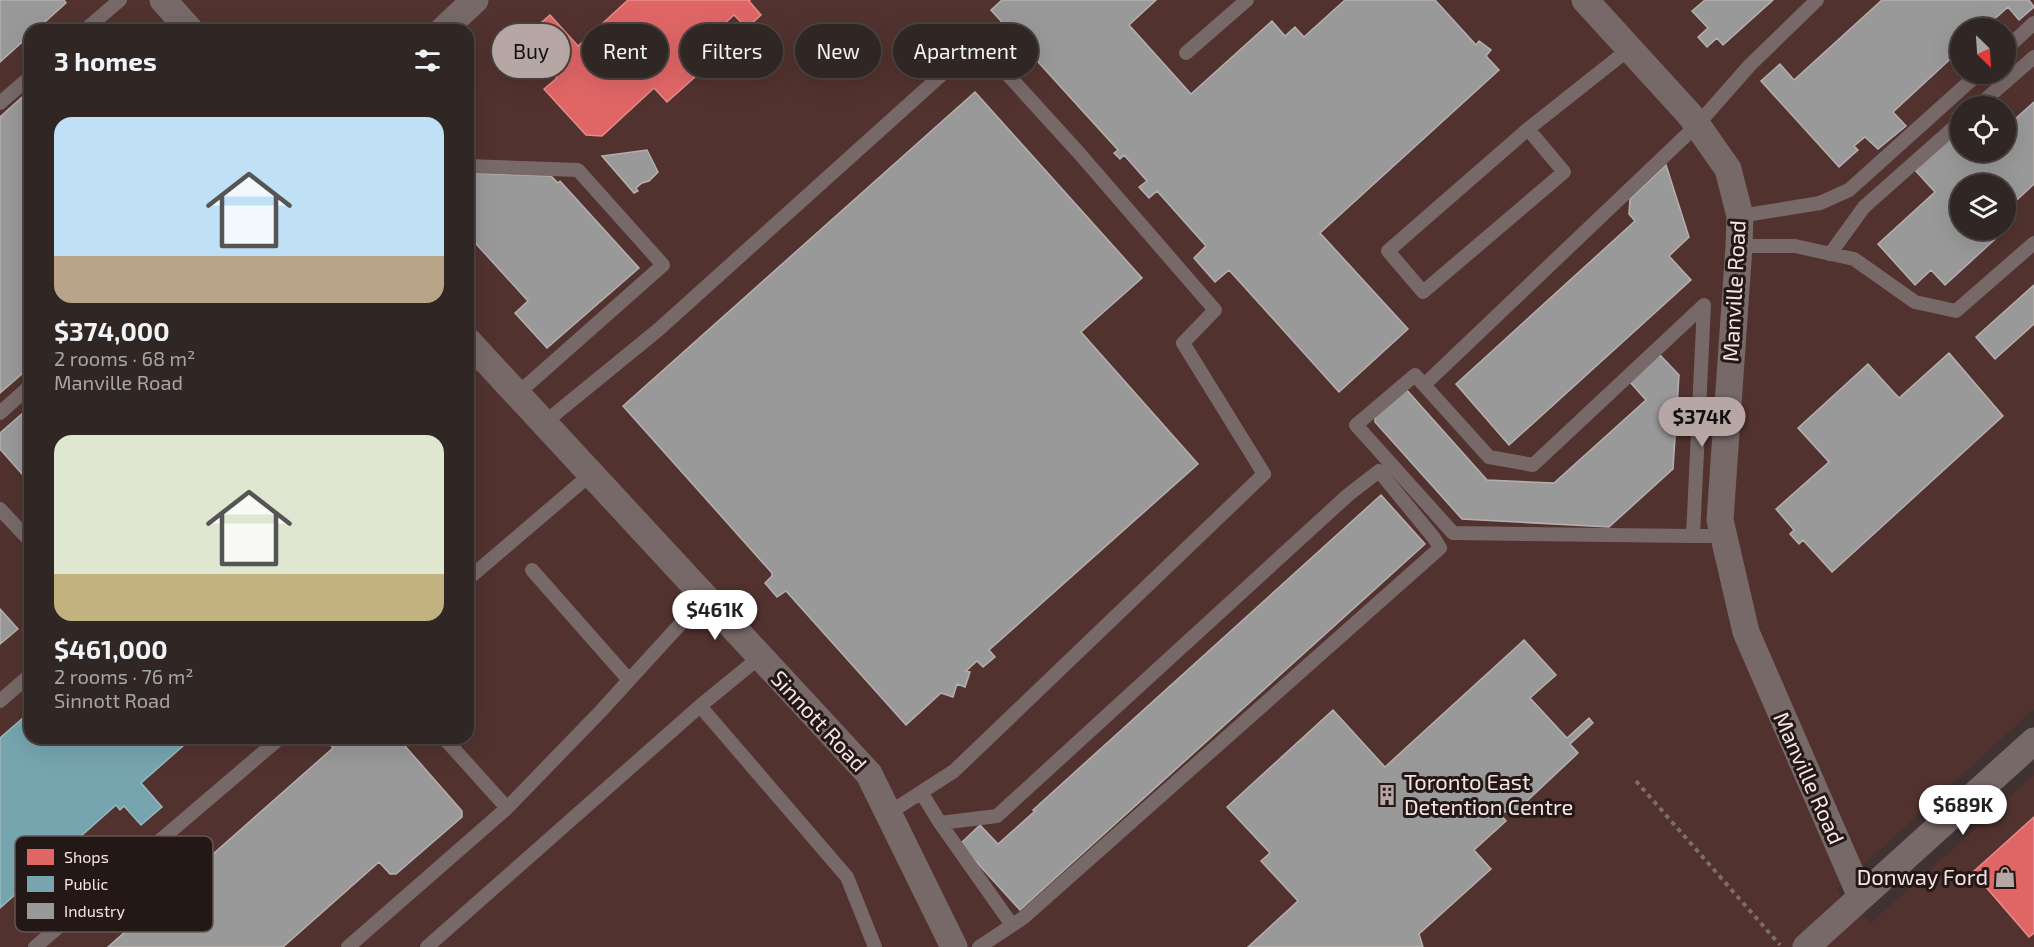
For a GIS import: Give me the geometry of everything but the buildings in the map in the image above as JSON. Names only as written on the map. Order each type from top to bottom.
[{"type":"street","points":[[163,0],[185,24]]},
{"type":"street","points":[[449,24],[475,0]]},
{"type":"street","name":"Manville Road","points":[[1585,0],[1698,124],[1728,169],[1740,216],[1720,520],[1746,632],[1861,897]]},
{"type":"street","name":"Sinnott Road","points":[[474,354],[544,423],[869,774],[954,947]]},
{"type":"street","points":[[1806,947],[2034,741]]},
{"type":"lane","points":[[92,24],[120,0]]},
{"type":"lane","points":[[1186,53],[1247,0]]},
{"type":"lane","points":[[1424,385],[1698,124],[1749,65],[1817,0]]},
{"type":"lane","points":[[2016,40],[2034,23]]},
{"type":"lane","points":[[544,423],[658,330],[978,42],[1079,153],[1215,310],[1182,343],[1264,474],[954,771],[888,813]]},
{"type":"lane","points":[[1528,129],[1564,172],[1423,292],[1388,251],[1528,129],[1629,49]]},
{"type":"lane","points":[[1989,96],[2034,57]]},
{"type":"lane","points":[[0,103],[24,82]]},
{"type":"lane","points":[[1740,216],[1820,203],[1849,190],[1967,84]]},
{"type":"lane","points":[[1830,254],[1864,207],[1950,131]]},
{"type":"lane","points":[[474,166],[578,170],[663,265],[516,395]]},
{"type":"lane","points":[[1739,246],[1795,246],[1854,259],[1915,302],[1956,311],[2034,243]]},
{"type":"lane","points":[[1693,536],[1704,305],[1533,465],[1489,457],[1415,375],[1356,425],[1453,533],[1693,536],[1724,536]]},
{"type":"lane","points":[[0,413],[24,391]]},
{"type":"lane","points":[[940,823],[997,816],[1348,495],[1379,471],[1440,548],[1032,910],[979,947]]},
{"type":"lane","points":[[474,574],[591,474]]},
{"type":"lane","points":[[0,509],[24,535]]},
{"type":"lane","points":[[532,570],[629,680]]},
{"type":"lane","points":[[348,947],[507,808],[705,597]]},
{"type":"lane","points":[[427,947],[700,706],[760,657]]},
{"type":"lane","points":[[0,701],[24,680]]},
{"type":"lane","points":[[700,706],[847,877],[875,947]]},
{"type":"lane","points":[[165,836],[273,744]]},
{"type":"lane","points":[[449,744],[507,808]]},
{"type":"lane","points":[[921,792],[940,823],[1012,925]]},
{"type":"lane","points":[[35,947],[53,932]]},
{"type":"path","points":[[1636,781],[1782,947]]},
{"type":"shaded area","points":[[0,0],[2034,0],[2034,709],[1836,890],[1871,923],[2034,775],[2034,947],[0,947]]},
{"type":"place","name":"Toronto East Detention Centre","points":[[1387,795]]},
{"type":"place","name":"Donway Ford","points":[[2005,877]]}]
